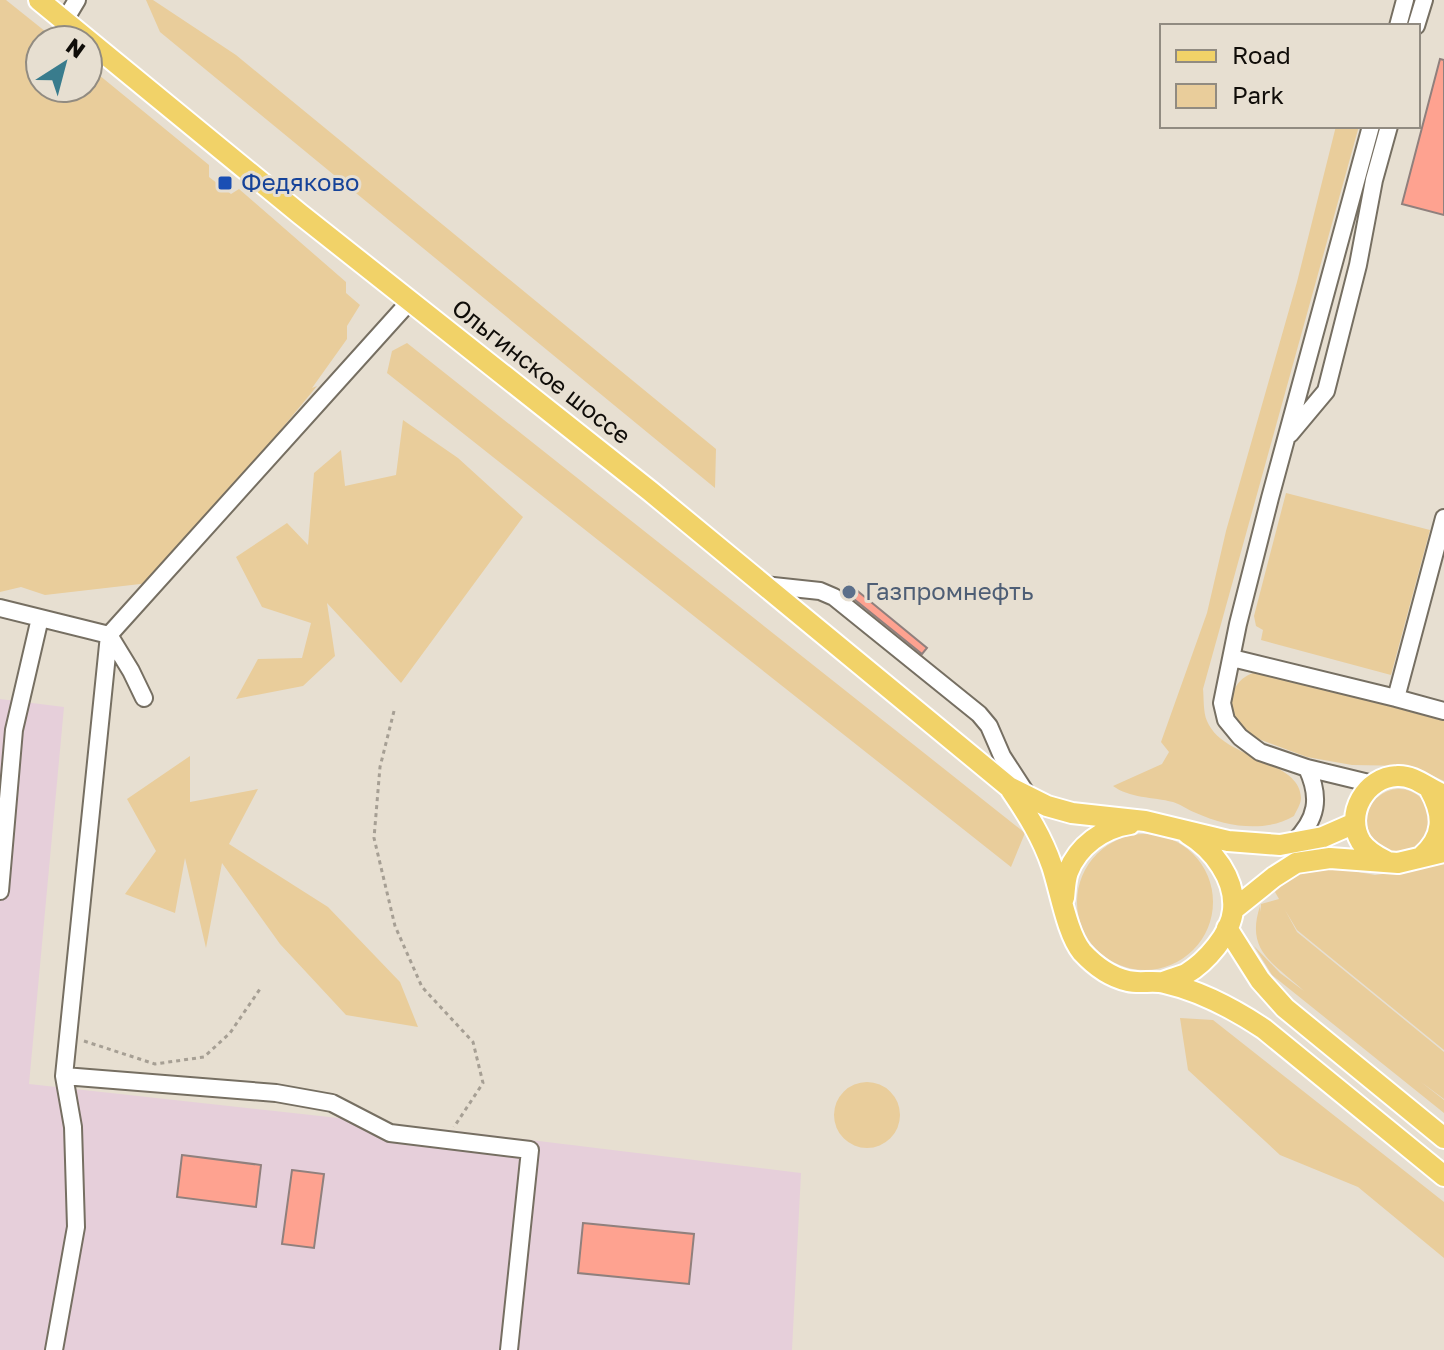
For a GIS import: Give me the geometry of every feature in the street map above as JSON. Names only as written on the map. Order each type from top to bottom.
[{"type":"main road","name":"Ольгинское шоссе","points":[[39,0],[764,585],[1009,787]]},
{"type":"main road","points":[[1386,861],[1371,853],[1360,840],[1355,823],[1359,801],[1373,784],[1387,777],[1407,776],[1437,792],[1442,818],[1440,833],[1433,846],[1422,856]]},
{"type":"main road","points":[[1009,787],[1047,806],[1072,813],[1145,821],[1228,841],[1280,845],[1323,837],[1355,823]]},
{"type":"main road","points":[[1009,787],[1036,827],[1064,901],[1069,930],[1081,950],[1102,970],[1129,981],[1163,982],[1215,1001],[1264,1029],[1444,1176]]},
{"type":"main road","points":[[1064,901],[1068,873],[1096,836],[1115,826],[1145,821]]},
{"type":"main road","points":[[1174,827],[1208,848],[1227,876],[1230,919],[1260,980],[1285,1008],[1444,1138]]},
{"type":"main road","points":[[1163,982],[1185,974],[1208,957],[1230,919],[1274,877],[1296,863],[1330,858],[1398,863],[1444,852]]},
{"type":"street","points":[[65,20],[77,0]]},
{"type":"street","points":[[1399,24],[1405,0]]},
{"type":"street","points":[[1417,24],[1424,0]]},
{"type":"street","points":[[1370,128],[1286,438],[1222,703],[1226,720],[1240,737],[1260,752],[1307,768],[1373,784]]},
{"type":"street","points":[[1286,438],[1326,391],[1388,128]]},
{"type":"street","points":[[54,1350],[76,1227],[73,1127],[64,1076],[109,635],[410,301]]},
{"type":"street","points":[[1396,698],[1441,542],[1444,518]]},
{"type":"street","points":[[764,585],[820,591],[834,597],[979,714],[989,726],[1002,756],[1028,796]]},
{"type":"street","points":[[0,608],[109,635],[144,698]]},
{"type":"street","points":[[0,891],[5,778],[40,618]]},
{"type":"street","points":[[1232,658],[1444,711]]},
{"type":"street","points":[[1294,842],[1308,828],[1315,808],[1315,786],[1307,768]]},
{"type":"street","points":[[64,1076],[276,1093],[332,1103],[390,1133],[530,1150],[509,1350]]},
{"type":"path","points":[[394,711],[380,767],[374,838],[395,926],[422,987],[473,1042],[483,1083],[445,1140]]},
{"type":"path","points":[[68,1036],[155,1064],[204,1057],[230,1033],[260,989]]},
{"type":"shaded area","points":[[0,699],[64,707],[29,1084],[801,1173],[792,1350],[0,1350]]},
{"type":"green space","points":[[0,0],[6,0],[36,24],[24,24],[24,104],[104,104],[104,79],[209,165],[209,177],[231,194],[239,189],[346,282],[346,293],[360,305],[347,326],[347,339],[312,388],[317,386],[202,525],[202,520],[149,583],[45,595],[21,587],[0,592]]},
{"type":"green space","points":[[146,0],[153,0],[236,55],[716,449],[715,488],[160,32]]},
{"type":"green space","points":[[1336,128],[1358,128],[1203,689],[1207,721],[1216,734],[1228,744],[1288,775],[1297,785],[1301,800],[1294,816],[1283,821],[1271,825],[1233,825],[1208,818],[1173,802],[1134,795],[1113,786],[1162,764],[1169,752],[1161,742],[1207,613],[1226,531],[1297,282]]},
{"type":"green space","points":[[407,343],[1025,833],[1011,867],[387,373],[392,351]]},
{"type":"green space","points":[[403,420],[458,458],[523,517],[401,683],[327,603],[335,656],[303,686],[236,699],[258,659],[302,658],[311,623],[262,607],[236,557],[287,523],[308,545],[314,473],[341,450],[345,486],[396,475]]},
{"type":"green space","points":[[1286,493],[1430,530],[1391,675],[1261,640],[1263,630],[1256,626],[1254,616]]},
{"type":"green space","points":[[1261,671],[1444,721],[1444,781],[1411,766],[1352,765],[1307,757],[1248,735],[1231,714],[1232,698],[1241,680]]},
{"type":"green space","points":[[190,756],[190,802],[258,789],[229,844],[328,907],[400,982],[418,1027],[346,1015],[280,944],[222,863],[206,948],[185,858],[175,913],[125,894],[156,851],[127,799]]},
{"type":"green space","points":[[1393,789],[1405,789],[1422,798],[1429,809],[1429,833],[1422,844],[1405,853],[1393,853],[1381,848],[1372,839],[1367,827],[1367,815],[1372,803],[1381,794]]},
{"type":"green space","points":[[1145,834],[1171,839],[1193,854],[1208,876],[1213,902],[1208,928],[1193,950],[1171,965],[1145,970],[1119,965],[1097,950],[1082,928],[1077,902],[1082,876],[1097,854],[1119,839]]},
{"type":"green space","points":[[1444,859],[1444,1050],[1297,930],[1285,910],[1297,932],[1444,1052],[1444,1099],[1421,1082],[1444,1100],[1444,1113],[1272,975],[1254,946],[1280,973],[1304,991],[1265,955],[1256,935],[1260,906],[1261,912],[1261,904],[1279,899],[1275,892],[1285,875],[1325,866],[1375,875],[1405,871]]},
{"type":"green space","points":[[1180,1018],[1213,1020],[1444,1202],[1444,1258],[1358,1187],[1280,1155],[1188,1070]]},
{"type":"green space","points":[[867,1082],[880,1085],[890,1092],[897,1102],[900,1115],[897,1128],[890,1138],[880,1145],[867,1148],[854,1145],[844,1138],[837,1128],[834,1115],[837,1102],[844,1092],[854,1085]]},
{"type":"building","points":[[1440,59],[1444,60],[1444,215],[1402,204]]},
{"type":"building","points":[[849,584],[927,648],[922,654],[844,591]]},
{"type":"building","points":[[182,1155],[261,1165],[256,1207],[177,1197]]},
{"type":"building","points":[[292,1170],[324,1174],[314,1248],[282,1244]]},
{"type":"building","points":[[583,1223],[694,1234],[689,1284],[578,1273]]},
{"type":"place","name":"Федяково","points":[[225,183]]},
{"type":"place","name":"Газпромнефть","points":[[849,592]]}]
